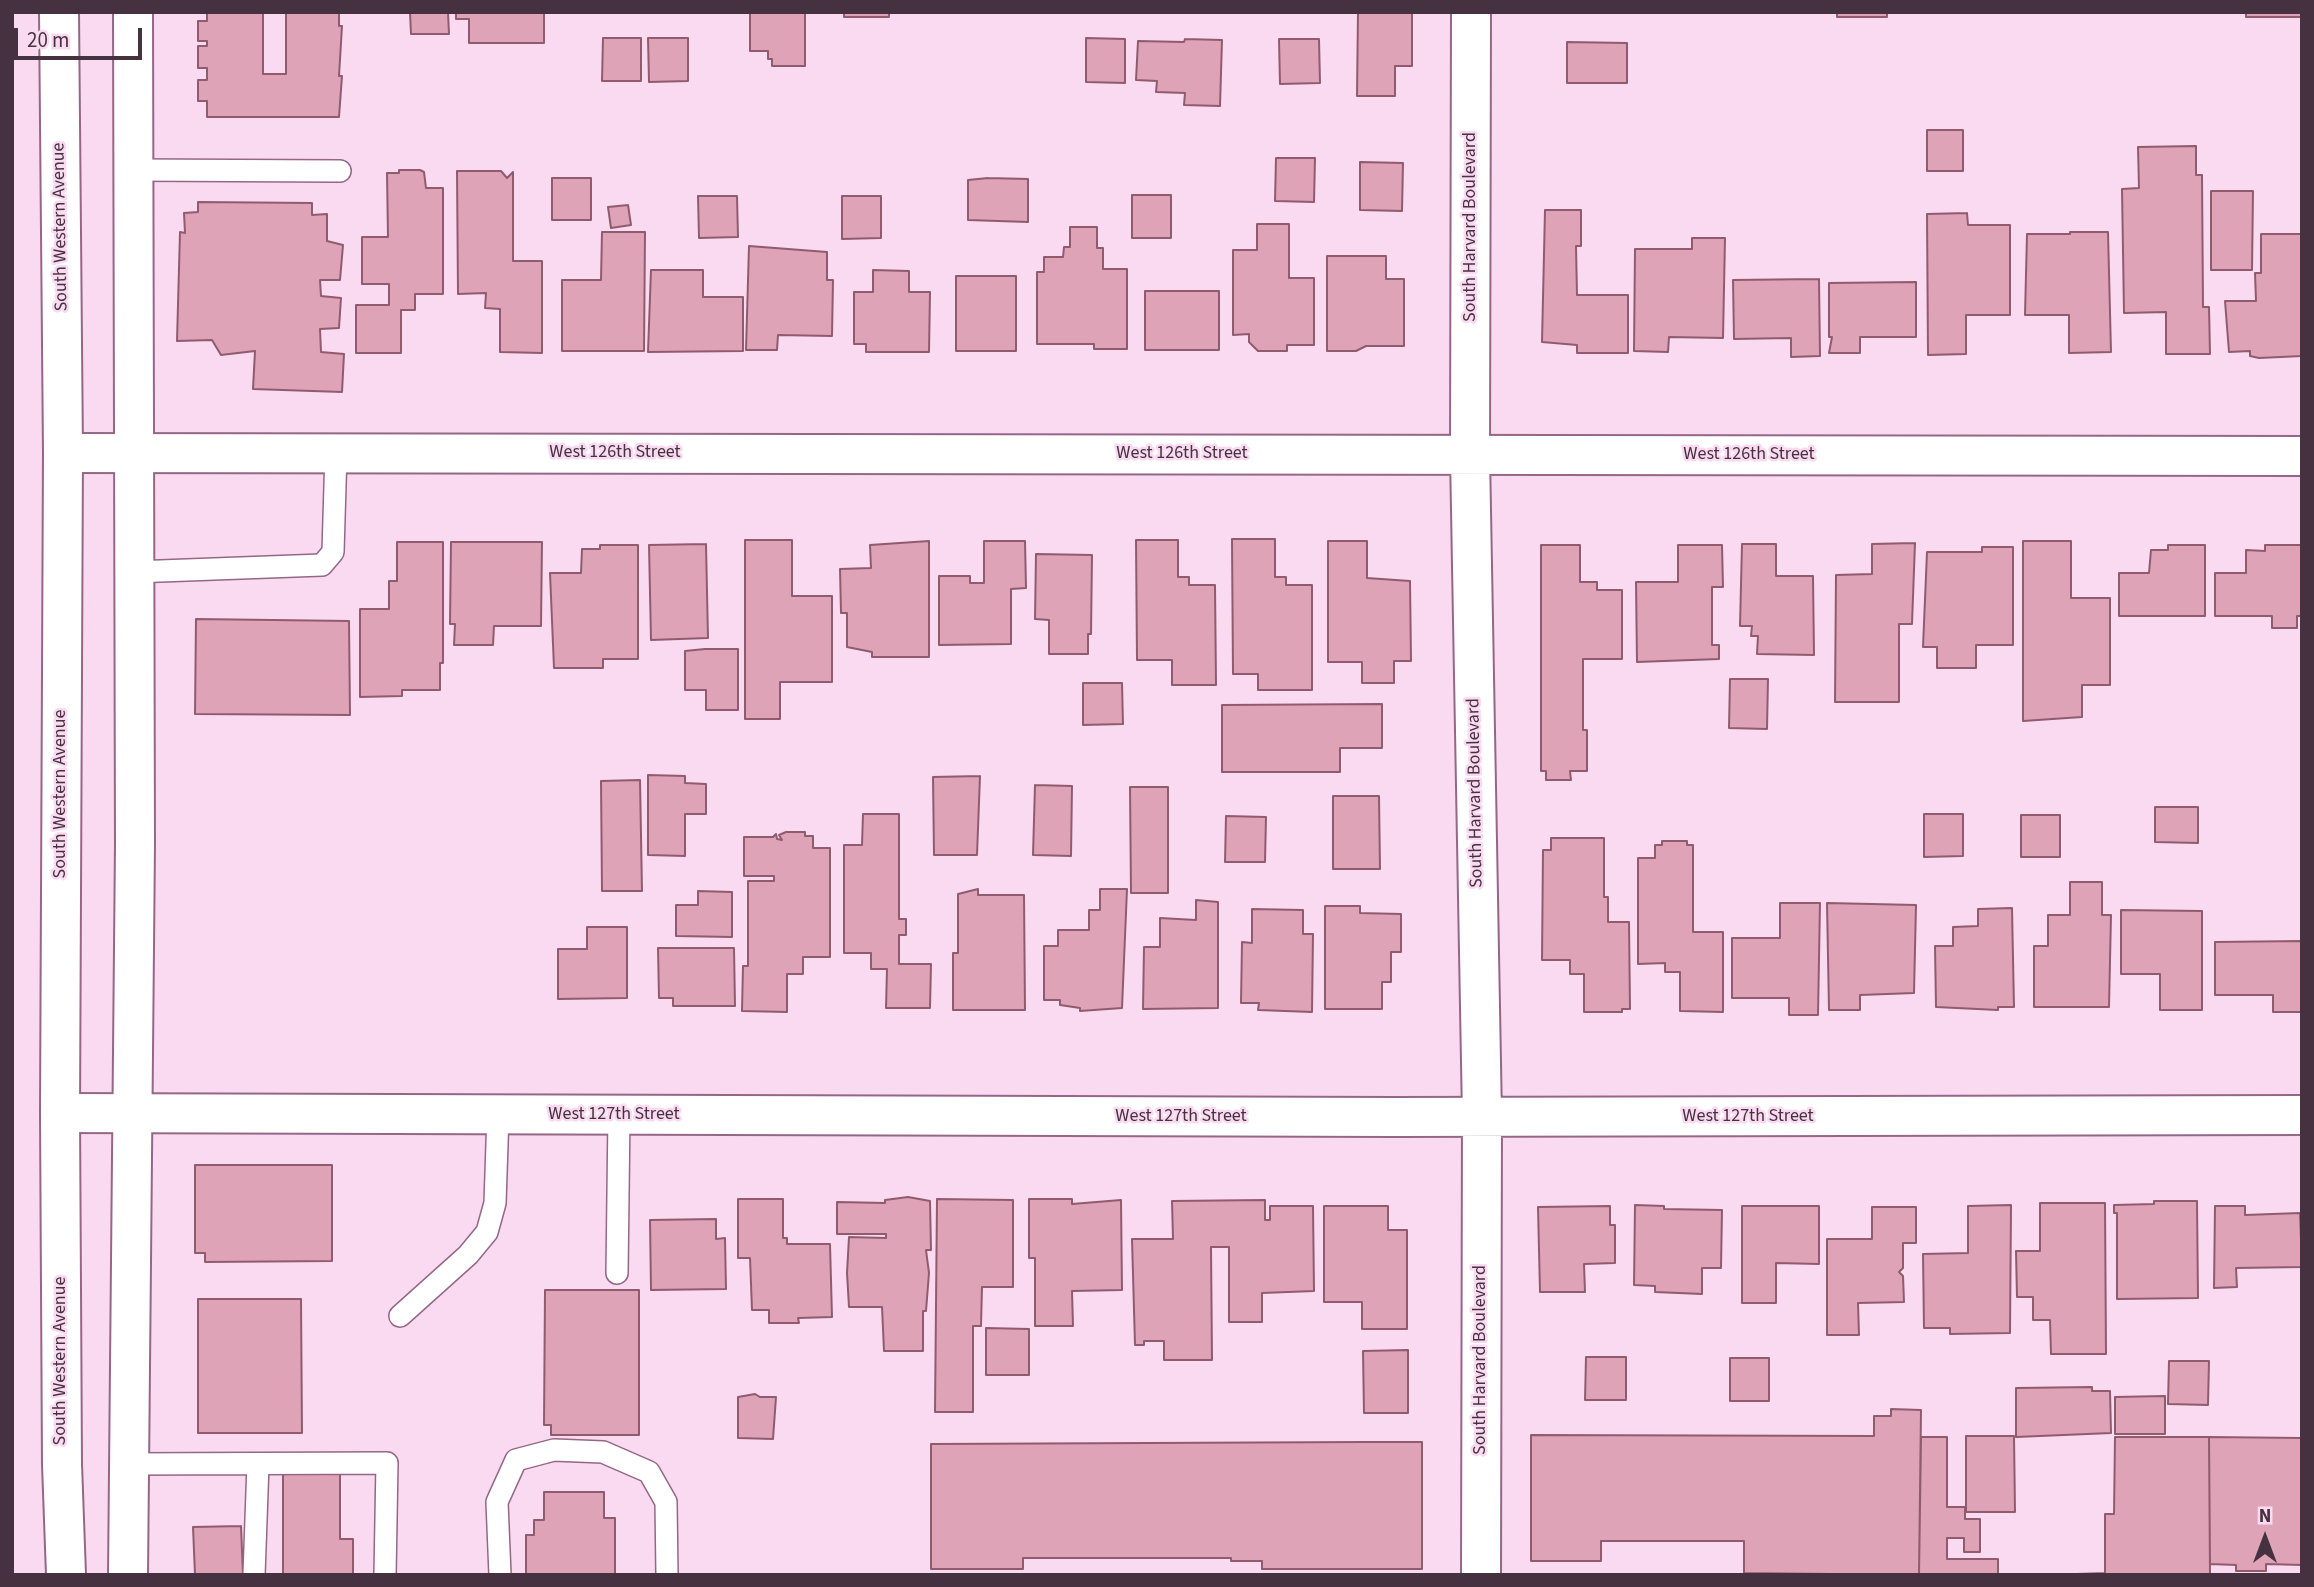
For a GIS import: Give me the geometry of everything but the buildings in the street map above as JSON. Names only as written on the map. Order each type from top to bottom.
[{"type":"street","name":"South Western Avenue","points":[[59,12],[63,453],[60,1113],[62,1464],[66,1575]]},
{"type":"street","points":[[128,1575],[135,843],[135,453],[131,170],[133,12]]},
{"type":"street","name":"South Harvard Boulevard","points":[[1471,12],[1470,455],[1482,1118],[1481,1575]]},
{"type":"street","name":"West 126th Street","points":[[63,453],[2302,456]]},
{"type":"street","name":"West 127th Street","points":[[60,1113],[1482,1118],[2302,1115]]},
{"type":"lane","points":[[131,170],[340,171]]},
{"type":"lane","points":[[133,572],[322,565],[333,552],[336,452]]},
{"type":"lane","points":[[400,1315],[468,1255],[487,1232],[495,1203],[498,1114]]},
{"type":"lane","points":[[617,1273],[619,1115]]},
{"type":"lane","points":[[500,1575],[497,1502],[516,1460],[554,1450],[603,1452],[649,1472],[666,1502],[667,1575]]},
{"type":"lane","points":[[128,1464],[387,1463],[385,1575]]},
{"type":"lane","points":[[254,1575],[258,1464]]},
{"type":"shaded area","points":[[13,12],[13,1575],[12,1575]]}]
